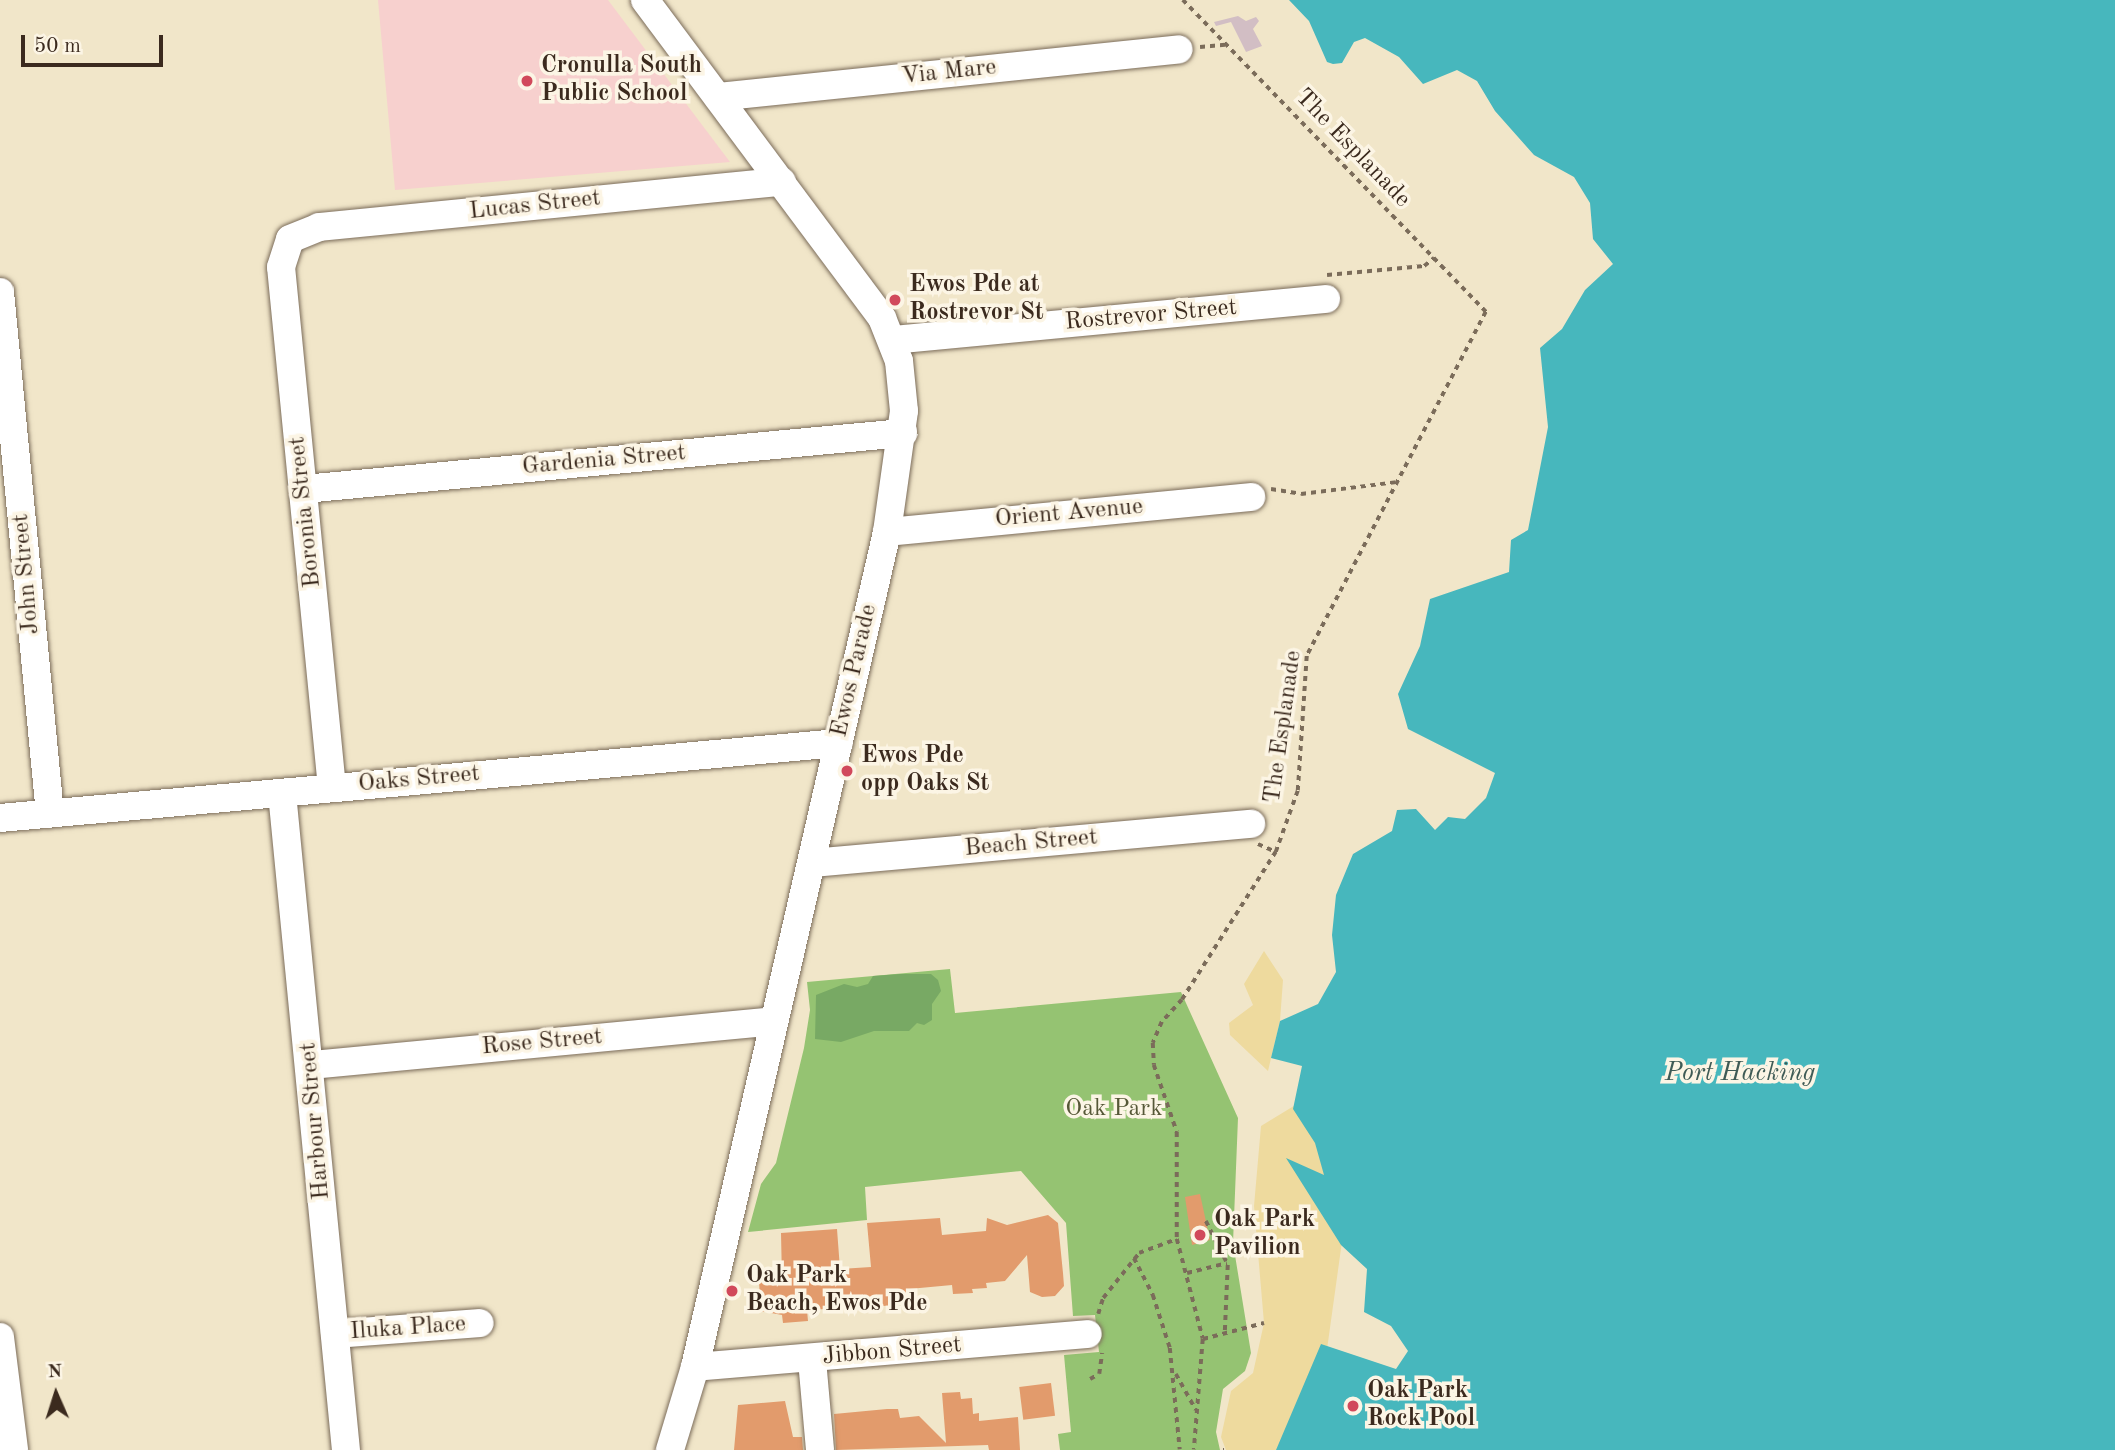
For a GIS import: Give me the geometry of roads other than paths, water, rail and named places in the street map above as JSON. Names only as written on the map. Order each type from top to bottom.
[{"type":"street","name":"Ewos Parade","points":[[645,0],[870,300],[892,340],[903,385],[903,433],[887,532],[695,1367],[670,1450]]},
{"type":"street","name":"Via Mare","points":[[718,97],[1180,50]]},
{"type":"street","name":"Lucas Street","points":[[290,239],[319,227],[782,182]]},
{"type":"street","name":"Boronia Street","points":[[290,239],[281,267],[332,788]]},
{"type":"street","name":"Rostrevor Street","points":[[892,340],[1325,287]]},
{"type":"street","name":"John Street","points":[[0,292],[50,814]]},
{"type":"street","name":"Gardenia Street","points":[[304,489],[903,433]]},
{"type":"street","name":"Orient Avenue","points":[[887,532],[1251,497]]},
{"type":"street","name":"Oaks Street","points":[[0,818],[839,743]]},
{"type":"street","name":"Harbour Street","points":[[282,793],[311,1065],[346,1450]]},
{"type":"street","name":"Beach Street","points":[[812,863],[1251,824]]},
{"type":"street","name":"Rose Street","points":[[311,1065],[773,1021]]},
{"type":"street","name":"Iluka Place","points":[[335,1334],[480,1323]]},
{"type":"street","name":"Jibbon Street","points":[[695,1367],[812,1360],[1096,1332]]},
{"type":"street","points":[[0,1337],[14,1450]]},
{"type":"street","points":[[812,1360],[820,1450]]},
{"type":"water","name":"Port Hacking","points":[[1289,0],[2115,0],[2115,1450],[1276,1450],[1321,1344],[1396,1369],[1408,1351],[1391,1326],[1364,1312],[1367,1269],[1341,1245],[1286,1158],[1324,1175],[1315,1143],[1293,1109],[1302,1066],[1271,1058],[1280,1021],[1318,1004],[1336,972],[1332,935],[1336,895],[1353,854],[1392,831],[1397,810],[1416,809],[1435,830],[1448,817],[1465,819],[1486,798],[1495,773],[1408,729],[1398,694],[1420,646],[1430,599],[1509,572],[1511,540],[1528,530],[1548,427],[1540,348],[1562,329],[1585,290],[1613,264],[1593,239],[1590,203],[1574,177],[1534,155],[1495,111],[1477,81],[1457,70],[1423,84],[1399,57],[1365,38],[1354,42],[1342,63],[1327,62],[1309,21]]},
{"type":"place","name":"Cronulla South Public School","points":[[527,81]]},
{"type":"place","name":"Ewos Pde at Rostrevor St","points":[[895,300]]},
{"type":"place","name":"Ewos Pde opp Oaks St","points":[[847,771]]},
{"type":"place","name":"Oak Park Pavilion","points":[[1200,1235]]},
{"type":"place","name":"Oak Park Beach, Ewos Pde","points":[[732,1291]]},
{"type":"place","name":"Oak Park Rock Pool","points":[[1353,1406]]},
{"type":"park label","name":"Oak Park","points":[[1114,1110]]}]
